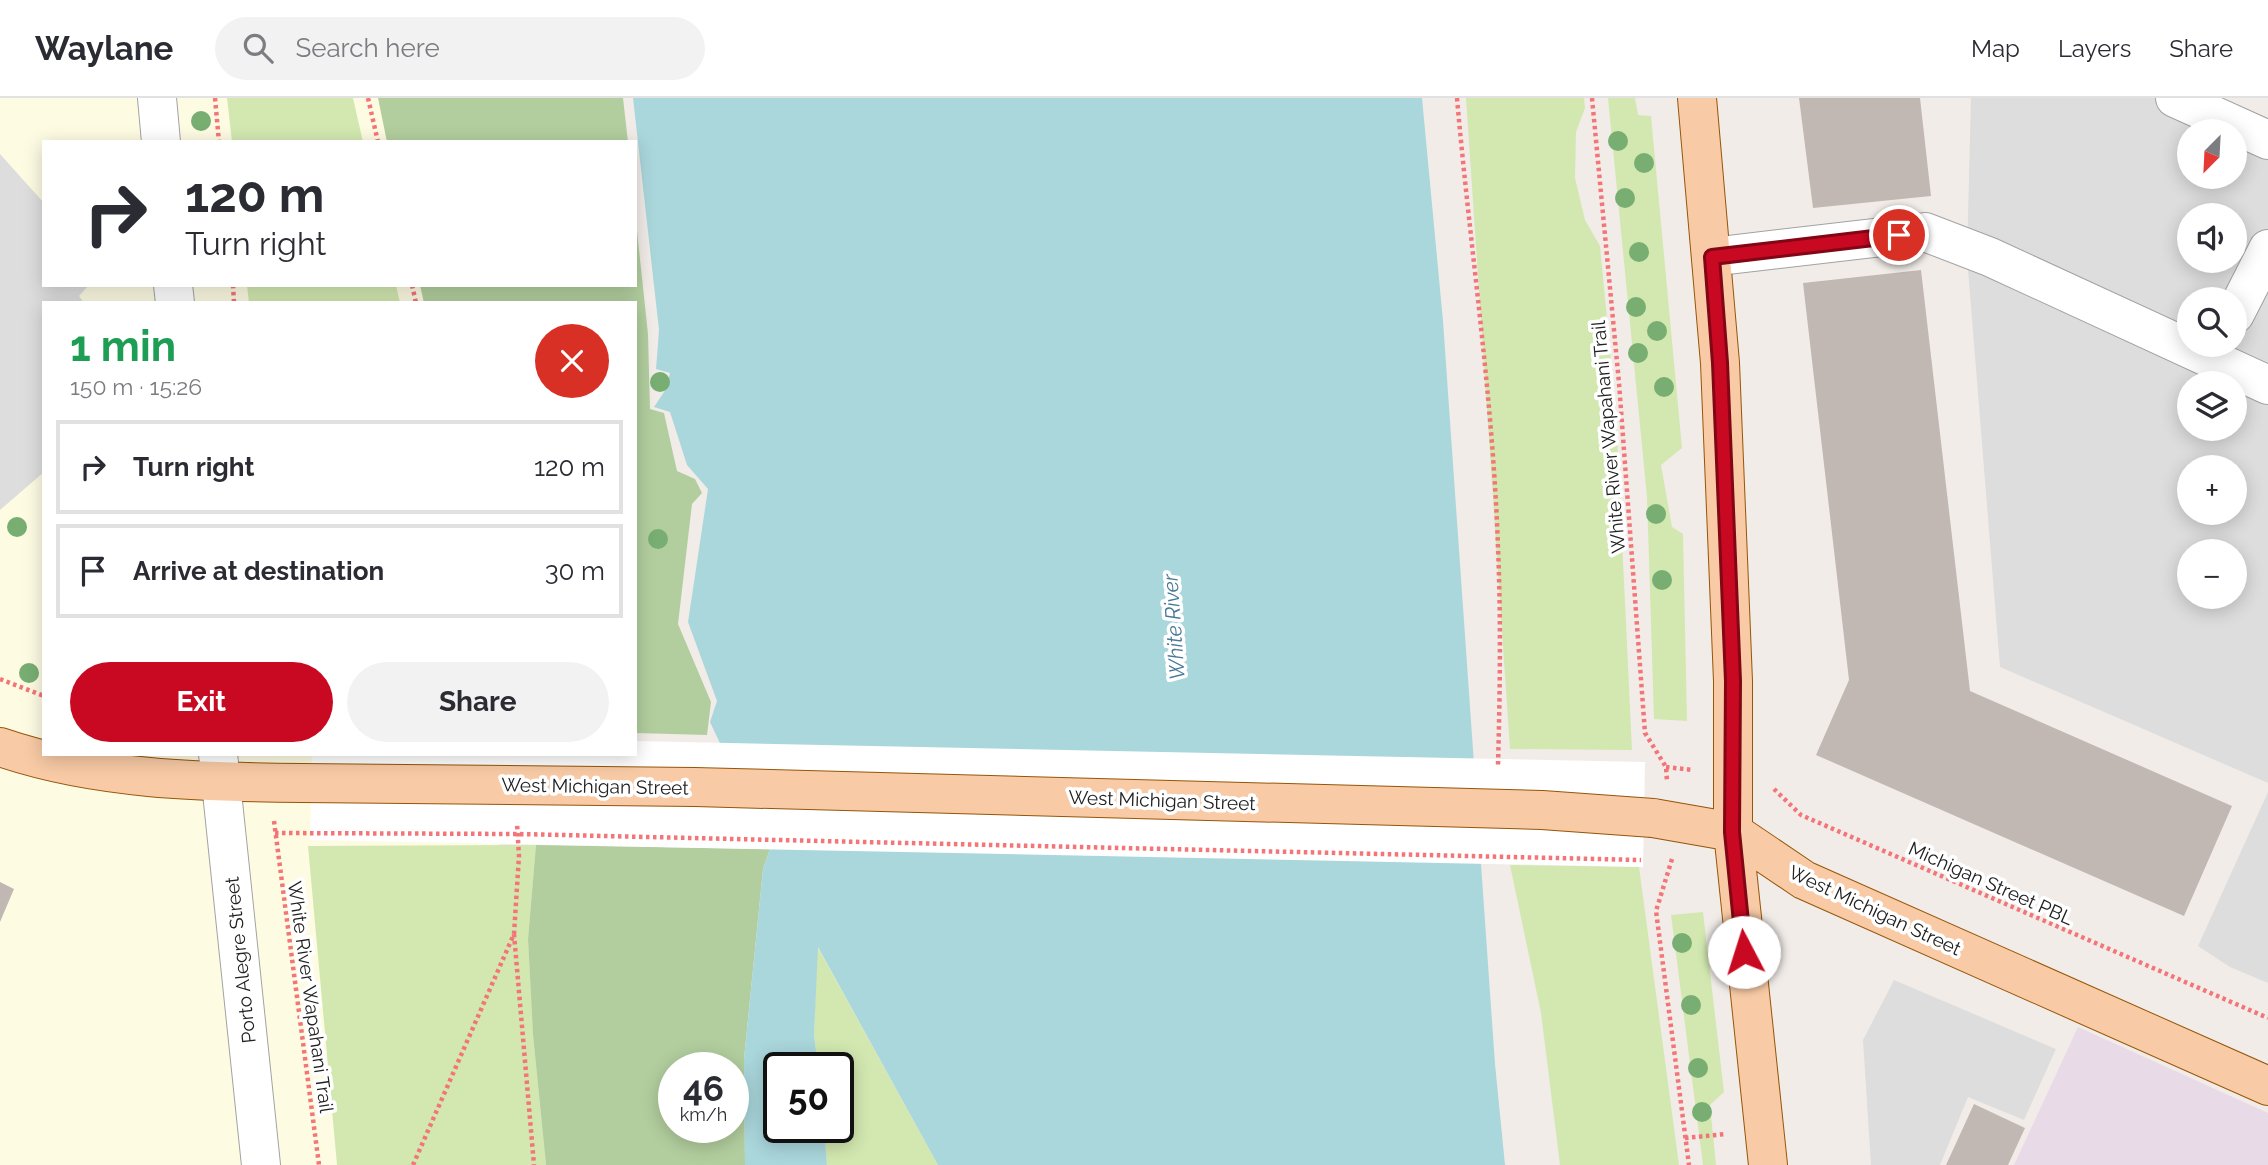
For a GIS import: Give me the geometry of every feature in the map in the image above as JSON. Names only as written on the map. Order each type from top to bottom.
[{"type":"main road","points":[[1697,98],[1720,363],[1733,681],[1732,832],[1768,1165]]},
{"type":"main road","name":"West Michigan Street","points":[[0,747],[78,768],[219,768],[302,783],[695,787],[1542,810],[1653,818],[1732,832],[1804,880],[2268,1086]]},
{"type":"street","points":[[157,98],[161,140]]},
{"type":"street","points":[[2175,98],[2268,140]]},
{"type":"street","points":[[1712,257],[1925,232],[2177,336]]},
{"type":"street","points":[[2247,290],[2268,249]]},
{"type":"street","points":[[2224,357],[2268,385]]},
{"type":"street","name":"Porto Alegre Street","points":[[219,768],[261,1165]]},
{"type":"path","points":[[215,98],[219,140]]},
{"type":"path","points":[[368,98],[378,140]]},
{"type":"path","points":[[1457,98],[1486,380],[1498,545],[1498,765]]},
{"type":"path","name":"White River Wapahani Trail","points":[[1592,98],[1619,383],[1645,733],[1666,767]]},
{"type":"path","points":[[0,679],[42,695]]},
{"type":"path","name":"Michigan Street PBL","points":[[1801,815],[2268,1018]]},
{"type":"path","points":[[517,821],[514,933],[534,1165]]},
{"type":"path","name":"White River Wapahani Trail","points":[[319,1165],[275,833],[518,834]]},
{"type":"path","points":[[518,834],[1640,860]]},
{"type":"path","points":[[1672,860],[1656,911],[1689,1165]]},
{"type":"path","points":[[413,1165],[514,933]]},
{"type":"shaded area","points":[[0,98],[451,98],[453,140],[42,140],[42,287],[463,287],[464,301],[42,301],[42,756],[493,756],[519,1165],[0,1165]]},
{"type":"shaded area","points":[[1971,98],[2217,98],[2268,121],[2268,783],[2000,667],[1967,257]]},
{"type":"shaded area","points":[[0,154],[42,201],[42,287],[87,287],[79,296],[83,301],[42,301],[42,474],[0,510]]},
{"type":"shaded area","points":[[2268,792],[2268,983],[2230,967],[2198,946]]},
{"type":"shaded area","points":[[1894,980],[2056,1049],[2024,1120],[1968,1097],[1940,1165],[1871,1165],[1863,1040]]},
{"type":"shaded area","points":[[2078,1027],[2268,1113],[2268,1165],[2014,1165]]},
{"type":"green space","points":[[227,98],[353,98],[363,140],[232,140]]},
{"type":"green space","points":[[378,98],[623,98],[628,140],[387,140]]},
{"type":"green space","points":[[1466,98],[1584,98],[1585,108],[1576,132],[1575,178],[1585,220],[1600,246],[1616,413],[1632,750],[1510,749]]},
{"type":"green space","points":[[1608,98],[1635,98],[1638,115],[1651,116],[1682,448],[1661,465],[1672,527],[1683,534],[1687,721],[1654,719],[1647,497]]},
{"type":"green space","points":[[637,231],[648,334],[650,409],[664,413],[677,471],[695,479],[702,493],[692,504],[678,624],[711,702],[707,735],[637,733],[637,301],[424,301],[420,287],[637,287]]},
{"type":"green space","points":[[247,287],[396,287],[400,301],[249,301]]},
{"type":"green space","points":[[536,845],[528,939],[533,1035],[546,1165],[337,1165],[308,846]]},
{"type":"green space","points":[[536,845],[770,849],[763,869],[745,1052],[658,1052],[658,1143],[745,1143],[745,1165],[546,1165],[533,1035],[528,939]]},
{"type":"green space","points":[[1510,865],[1639,867],[1679,1165],[1560,1165],[1541,1013]]},
{"type":"green space","points":[[1703,912],[1724,1092],[1710,1105],[1716,1165],[1703,1165],[1671,915]]},
{"type":"green space","points":[[817,946],[938,1165],[827,1165],[825,1143],[854,1143],[854,1052],[816,1052],[814,1035]]},
{"type":"water","name":"White River","points":[[633,98],[1422,98],[1443,321],[1495,1064],[1505,1165],[938,1165],[818,947],[814,1035],[816,1052],[763,1052],[763,1143],[825,1143],[827,1165],[745,1165],[745,1143],[749,1143],[749,1052],[745,1052],[763,869],[770,849],[710,722],[717,701],[688,622],[708,489],[687,465],[670,412],[654,407],[666,389],[670,373],[656,369],[659,330]]},
{"type":"pier","points":[[637,741],[1645,762],[1643,867],[310,840],[312,756],[637,756]]},
{"type":"building","points":[[1799,98],[1920,98],[1931,196],[1813,208]]},
{"type":"building","points":[[1921,270],[1970,691],[2232,806],[2184,916],[1816,755],[1849,680],[1803,283]]},
{"type":"building","points":[[0,882],[14,889],[0,922]]},
{"type":"building","points":[[1974,1104],[2025,1128],[2008,1165],[1946,1165]]},
{"type":"route","points":[[1744,952],[1732,832],[1733,681],[1720,363],[1712,257],[1899,235]]}]
